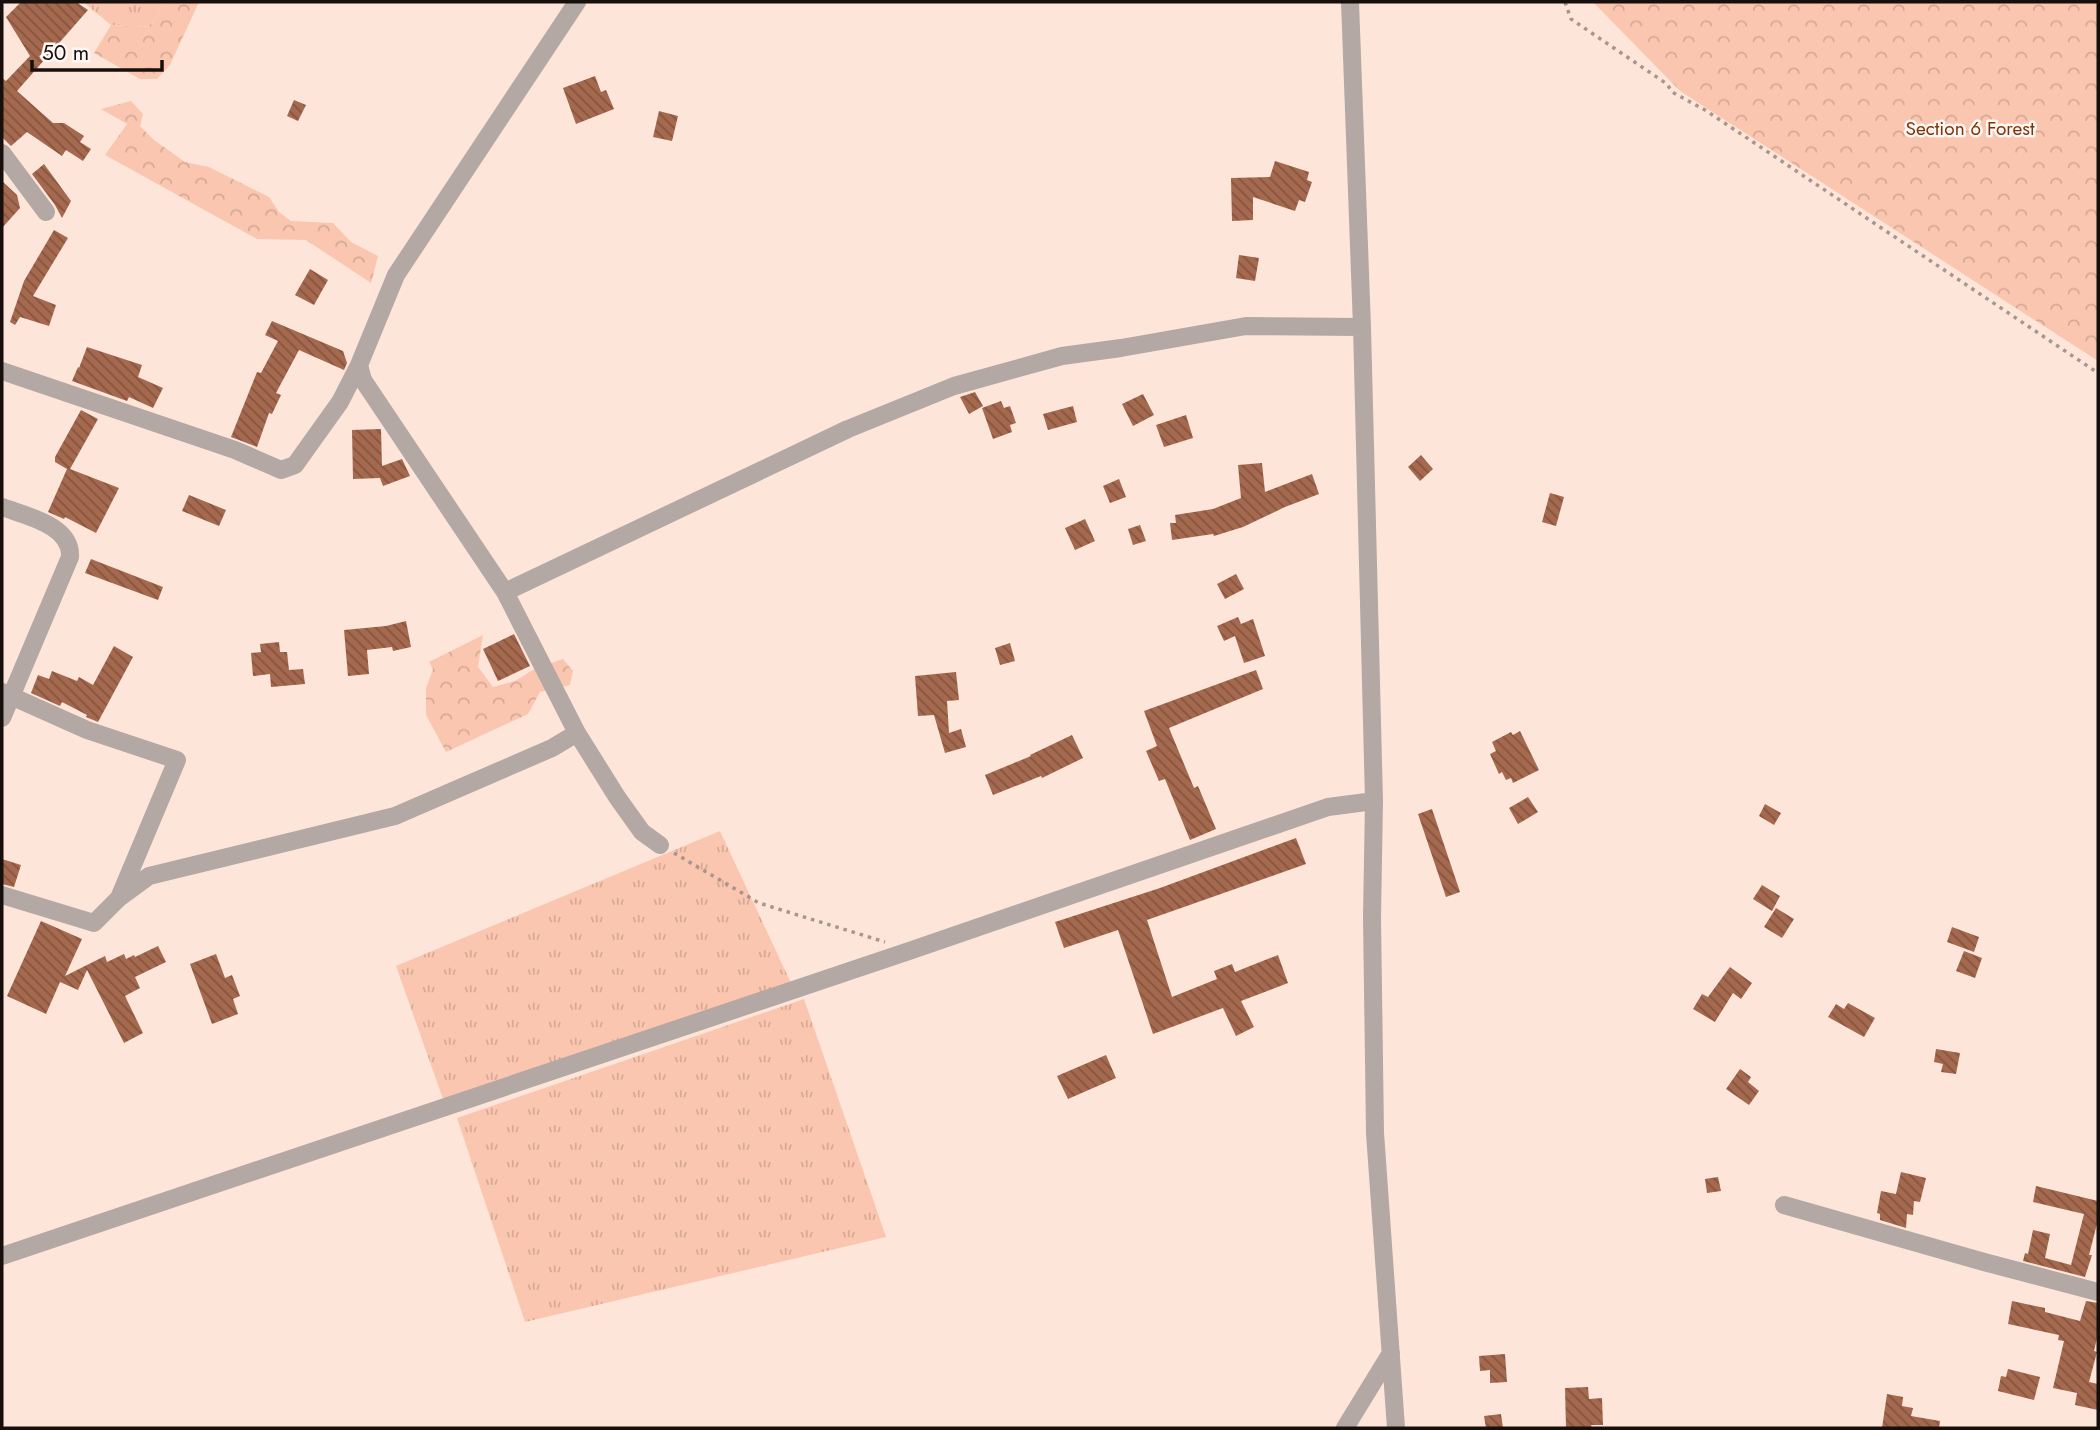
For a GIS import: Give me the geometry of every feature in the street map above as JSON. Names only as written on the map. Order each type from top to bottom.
[{"type":"street","points":[[2,371],[235,450],[281,470],[295,465],[340,402],[359,365],[396,275],[577,2]]},
{"type":"street","points":[[1350,2],[1362,327],[1374,801],[1372,945],[1375,1133],[1396,1428]]},
{"type":"street","points":[[2,153],[46,212]]},
{"type":"street","points":[[505,592],[848,429],[954,386],[1062,356],[1246,326],[1362,327]]},
{"type":"street","points":[[359,365],[363,380],[505,592],[577,733],[617,797],[642,832],[660,845]]},
{"type":"street","points":[[2,507],[46,523],[59,531],[71,549],[70,557],[6,694],[2,718]]},
{"type":"street","points":[[6,694],[87,730],[163,753],[177,760],[119,898]]},
{"type":"street","points":[[2,895],[94,923],[119,898],[149,876],[395,816],[552,748],[577,733]]},
{"type":"street","points":[[2,1256],[1328,807],[1374,801]]},
{"type":"street","points":[[1784,1205],[2098,1292]]},
{"type":"street","points":[[1345,1428],[1391,1353]]},
{"type":"path","points":[[1565,2],[1571,19],[1667,83],[1672,92],[1744,135],[2098,373]]},
{"type":"path","points":[[660,845],[759,903],[912,950]]},
{"type":"green space","points":[[83,2],[164,2],[151,27],[111,25]]},
{"type":"green space","points":[[164,2],[199,2],[170,65],[157,79],[140,79],[94,53],[111,25],[151,27]]},
{"type":"green space","name":"Section 6 Forest","points":[[1593,2],[2098,2],[2098,361],[1680,91]]},
{"type":"green space","points":[[131,101],[143,114],[140,126],[154,140],[185,162],[209,167],[269,197],[279,212],[291,221],[333,223],[351,242],[378,256],[371,283],[306,240],[257,239],[105,155],[127,124],[101,109]]},
{"type":"green space","points":[[483,635],[478,667],[493,687],[515,681],[536,668],[563,659],[573,671],[570,685],[540,692],[528,714],[446,752],[426,715],[426,688],[433,669],[429,662]]},
{"type":"green space","points":[[720,831],[791,983],[443,1099],[396,966]]},
{"type":"green space","points":[[804,999],[886,1237],[525,1322],[457,1118]]},
{"type":"building","points":[[21,2],[76,2],[88,10],[17,91],[53,123],[64,123],[84,136],[80,142],[91,149],[83,161],[66,150],[62,156],[27,132],[11,146],[2,137],[2,78],[6,81],[30,56],[6,17]]},
{"type":"building","points":[[595,76],[601,92],[606,90],[614,109],[576,124],[563,88]]},
{"type":"building","points":[[294,100],[306,105],[298,121],[287,116]]},
{"type":"building","points":[[659,111],[678,116],[672,141],[653,137]]},
{"type":"building","points":[[1275,161],[1309,172],[1307,180],[1312,182],[1305,202],[1299,200],[1295,211],[1253,197],[1253,220],[1232,221],[1231,178],[1270,177]]},
{"type":"building","points":[[44,164],[71,201],[62,218],[32,174]]},
{"type":"building","points":[[2,181],[17,195],[20,208],[2,228]]},
{"type":"building","points":[[54,230],[68,238],[33,296],[56,305],[49,326],[20,317],[15,325],[10,322],[24,281]]},
{"type":"building","points":[[1239,255],[1259,258],[1255,281],[1236,278]]},
{"type":"building","points":[[310,269],[328,280],[314,305],[295,295]]},
{"type":"building","points":[[272,321],[343,351],[347,363],[344,370],[299,350],[276,393],[281,395],[272,414],[269,413],[257,447],[231,437],[257,372],[261,373],[278,341],[265,335]]},
{"type":"building","points":[[87,347],[142,365],[138,377],[163,388],[153,408],[129,397],[127,401],[72,381]]},
{"type":"building","points":[[975,392],[983,406],[969,414],[960,397]]},
{"type":"building","points":[[1143,394],[1154,415],[1133,426],[1122,404]]},
{"type":"building","points":[[1001,401],[1004,408],[1010,406],[1016,423],[1010,425],[1012,432],[993,439],[982,408]]},
{"type":"building","points":[[1073,406],[1077,422],[1048,430],[1043,414]]},
{"type":"building","points":[[81,410],[98,419],[70,469],[119,488],[96,533],[65,517],[64,519],[48,512],[67,469],[55,462],[55,457]]},
{"type":"building","points":[[1186,415],[1193,438],[1164,447],[1156,425]]},
{"type":"building","points":[[381,429],[382,466],[402,459],[410,476],[383,486],[380,478],[353,479],[352,430]]},
{"type":"building","points":[[1421,455],[1433,469],[1420,481],[1408,467]]},
{"type":"building","points":[[1262,463],[1265,492],[1312,474],[1319,494],[1243,527],[1214,536],[1172,540],[1170,523],[1176,523],[1175,515],[1213,509],[1241,498],[1238,465]]},
{"type":"building","points":[[1119,479],[1126,497],[1110,503],[1103,486]]},
{"type":"building","points":[[1550,493],[1564,497],[1556,526],[1542,522]]},
{"type":"building","points":[[189,495],[226,510],[219,526],[182,511]]},
{"type":"building","points":[[1085,519],[1095,541],[1075,550],[1065,528]]},
{"type":"building","points":[[1140,525],[1146,541],[1133,545],[1128,529]]},
{"type":"building","points":[[91,559],[163,587],[158,600],[85,573]]},
{"type":"building","points":[[1236,574],[1244,589],[1225,599],[1217,584]]},
{"type":"building","points":[[1238,617],[1241,624],[1253,619],[1265,656],[1244,663],[1235,636],[1224,641],[1217,626]]},
{"type":"building","points":[[406,621],[411,647],[393,651],[392,647],[367,650],[369,674],[348,676],[344,630]]},
{"type":"building","points":[[514,634],[530,666],[498,681],[483,649]]},
{"type":"building","points":[[279,642],[280,652],[287,652],[289,670],[303,669],[305,684],[271,687],[270,674],[253,676],[251,653],[261,652],[260,644]]},
{"type":"building","points":[[1010,643],[1015,661],[1000,665],[995,648]]},
{"type":"building","points":[[114,646],[133,657],[98,722],[62,702],[60,706],[31,693],[38,675],[49,679],[52,671],[77,681],[79,677],[93,685]]},
{"type":"building","points":[[1256,670],[1263,689],[1169,728],[1194,788],[1198,786],[1216,829],[1190,840],[1165,779],[1159,781],[1146,751],[1157,746],[1144,711]]},
{"type":"building","points":[[956,672],[959,700],[947,701],[949,733],[961,729],[966,747],[945,753],[934,715],[918,716],[915,676]]},
{"type":"building","points":[[1520,731],[1539,770],[1513,783],[1511,778],[1506,780],[1502,772],[1499,774],[1490,754],[1496,751],[1492,742],[1511,732],[1513,735]]},
{"type":"building","points":[[1072,735],[1083,758],[1042,778],[1041,776],[993,795],[985,775]]},
{"type":"building","points":[[1528,797],[1538,812],[1518,824],[1509,808]]},
{"type":"building","points":[[1765,804],[1781,813],[1774,825],[1759,816]]},
{"type":"building","points":[[1432,809],[1460,892],[1446,897],[1418,814]]},
{"type":"building","points":[[1296,838],[1306,864],[1147,920],[1172,997],[1217,979],[1214,971],[1232,964],[1235,972],[1278,955],[1288,983],[1241,1001],[1254,1027],[1236,1036],[1223,1008],[1153,1034],[1118,930],[1064,948],[1055,922],[1160,888]]},
{"type":"building","points":[[2,859],[21,865],[14,887],[2,884]]},
{"type":"building","points":[[1762,885],[1780,896],[1772,911],[1753,899]]},
{"type":"building","points":[[1776,908],[1794,919],[1782,938],[1764,927]]},
{"type":"building","points":[[41,921],[82,939],[65,976],[105,956],[107,962],[124,954],[126,959],[158,946],[166,962],[135,977],[140,988],[125,996],[143,1033],[124,1043],[87,970],[78,990],[60,982],[46,1014],[7,996]]},
{"type":"building","points":[[1952,927],[1979,937],[1974,952],[1947,942]]},
{"type":"building","points":[[1964,951],[1982,958],[1975,978],[1956,971]]},
{"type":"building","points":[[216,954],[225,978],[232,975],[240,996],[233,999],[238,1014],[212,1024],[190,964]]},
{"type":"building","points":[[1730,967],[1752,983],[1741,999],[1733,993],[1715,1022],[1693,1009],[1702,994],[1708,997]]},
{"type":"building","points":[[1848,1003],[1875,1018],[1864,1037],[1828,1017],[1836,1004],[1844,1009]]},
{"type":"building","points":[[1936,1049],[1960,1053],[1956,1074],[1941,1072],[1943,1064],[1934,1062]]},
{"type":"building","points":[[1106,1055],[1116,1078],[1068,1099],[1057,1076]]},
{"type":"building","points":[[1740,1069],[1751,1077],[1748,1082],[1759,1091],[1749,1105],[1726,1089]]},
{"type":"building","points":[[1901,1172],[1926,1178],[1920,1202],[1914,1201],[1913,1215],[1907,1214],[1906,1228],[1880,1220],[1880,1214],[1877,1213],[1881,1191],[1896,1194]]},
{"type":"building","points":[[1718,1177],[1721,1191],[1707,1193],[1705,1179]]},
{"type":"building","points":[[2036,1186],[2098,1201],[2098,1220],[2085,1277],[2023,1261],[2025,1253],[2028,1254],[2033,1230],[2050,1234],[2045,1258],[2071,1265],[2084,1214],[2033,1202]]},
{"type":"building","points":[[2012,1301],[2045,1308],[2045,1312],[2080,1321],[2086,1301],[2098,1303],[2098,1334],[2094,1351],[2097,1352],[2089,1382],[2098,1384],[2098,1410],[2075,1405],[2077,1393],[2053,1388],[2064,1341],[2058,1340],[2059,1335],[2008,1324]]},
{"type":"building","points":[[1505,1354],[1507,1382],[1490,1383],[1490,1370],[1480,1371],[1479,1356]]},
{"type":"building","points":[[2008,1369],[2040,1377],[2034,1400],[1998,1391],[2001,1376],[2006,1377]]},
{"type":"building","points":[[1588,1387],[1589,1399],[1602,1398],[1603,1425],[1591,1425],[1592,1428],[1566,1428],[1565,1388]]},
{"type":"building","points":[[1887,1394],[1903,1397],[1902,1406],[1913,1408],[1911,1416],[1940,1421],[1939,1428],[1882,1428]]},
{"type":"building","points":[[1501,1414],[1503,1428],[1486,1428],[1484,1416]]}]
